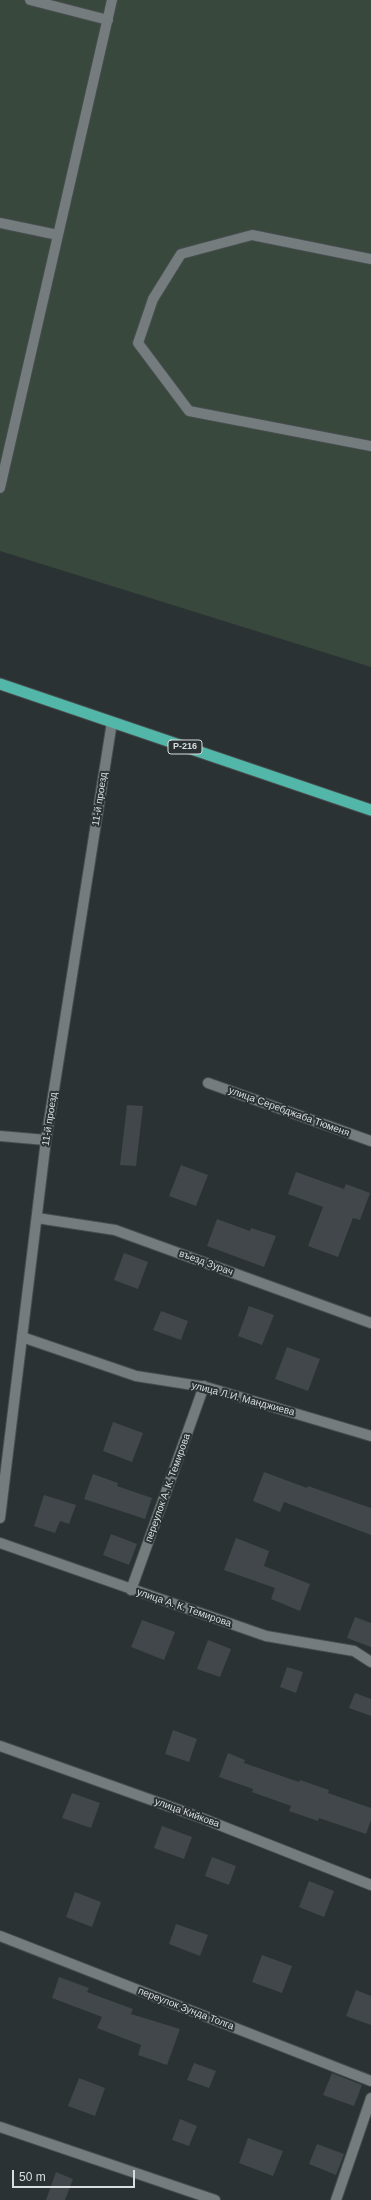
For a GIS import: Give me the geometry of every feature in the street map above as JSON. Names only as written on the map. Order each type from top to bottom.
[{"type":"highway","name":"Р-216","points":[[0,684],[371,810]]},
{"type":"street","points":[[30,0],[108,20]]},
{"type":"street","points":[[0,488],[112,0]]},
{"type":"street","points":[[0,223],[58,236]]},
{"type":"street","points":[[371,259],[252,235],[181,254],[153,299],[138,343],[189,411],[371,446]]},
{"type":"street","name":"11-й проезд","points":[[0,1518],[46,1140],[112,722]]},
{"type":"street","name":"улица Серебджаба Тюменя","points":[[208,1083],[371,1141]]},
{"type":"street","points":[[0,1136],[46,1140]]},
{"type":"street","name":"въезд Зурач","points":[[37,1218],[115,1230],[371,1323]]},
{"type":"street","name":"улица Л.И. Манджиева","points":[[22,1337],[136,1376],[204,1386],[371,1436]]},
{"type":"street","name":"переулок А. К. Темирова","points":[[131,1590],[204,1386]]},
{"type":"street","name":"улица А. К. Темирова","points":[[0,1543],[266,1636],[354,1651],[371,1662]]},
{"type":"street","name":"улица Кийкова","points":[[0,1746],[199,1817],[371,1885]]},
{"type":"street","name":"переулок Зунда Толга","points":[[0,1936],[371,2081]]},
{"type":"street","points":[[336,2200],[371,2098]]},
{"type":"street","points":[[0,2127],[215,2200]]},
{"type":"green space","points":[[0,0],[371,0],[371,667],[0,551]]},
{"type":"building","points":[[127,1105],[143,1106],[136,1166],[120,1165]]},
{"type":"building","points":[[181,1165],[208,1175],[196,1206],[169,1196]]},
{"type":"building","points":[[296,1172],[344,1189],[346,1184],[370,1193],[360,1220],[353,1218],[338,1257],[308,1246],[323,1207],[288,1194]]},
{"type":"building","points":[[217,1219],[250,1231],[251,1228],[276,1236],[264,1267],[207,1246]]},
{"type":"building","points":[[124,1253],[148,1262],[138,1289],[114,1280]]},
{"type":"building","points":[[249,1306],[274,1315],[262,1345],[238,1336]]},
{"type":"building","points":[[161,1311],[188,1321],[181,1340],[153,1330]]},
{"type":"building","points":[[287,1347],[320,1359],[308,1391],[275,1379]]},
{"type":"building","points":[[113,1422],[143,1433],[132,1462],[103,1451]]},
{"type":"building","points":[[264,1472],[307,1488],[308,1486],[371,1508],[371,1535],[284,1502],[280,1512],[253,1501]]},
{"type":"building","points":[[93,1474],[118,1483],[117,1486],[152,1498],[145,1519],[84,1499]]},
{"type":"building","points":[[44,1495],[76,1505],[69,1524],[60,1521],[55,1533],[34,1526]]},
{"type":"building","points":[[111,1534],[137,1544],[129,1565],[103,1555]]},
{"type":"building","points":[[236,1538],[269,1551],[264,1566],[310,1584],[300,1611],[271,1599],[275,1588],[224,1570]]},
{"type":"building","points":[[355,1617],[371,1623],[371,1647],[347,1638]]},
{"type":"building","points":[[142,1620],[175,1632],[164,1660],[131,1647]]},
{"type":"building","points":[[208,1640],[231,1649],[220,1677],[197,1669]]},
{"type":"building","points":[[287,1667],[303,1672],[296,1693],[280,1687]]},
{"type":"building","points":[[355,1693],[371,1699],[371,1716],[349,1708]]},
{"type":"building","points":[[173,1730],[197,1739],[189,1762],[165,1754]]},
{"type":"building","points":[[228,1753],[245,1760],[244,1763],[299,1782],[300,1780],[329,1790],[328,1793],[371,1808],[371,1820],[366,1834],[319,1818],[318,1821],[289,1811],[291,1806],[252,1792],[253,1789],[219,1777]]},
{"type":"building","points":[[72,1793],[100,1803],[91,1828],[62,1818]]},
{"type":"building","points":[[162,1826],[192,1837],[184,1859],[154,1848]]},
{"type":"building","points":[[212,1857],[236,1866],[229,1885],[205,1876]]},
{"type":"building","points":[[309,1881],[334,1891],[324,1917],[299,1907]]},
{"type":"building","points":[[75,1892],[101,1902],[92,1927],[66,1917]]},
{"type":"building","points":[[176,1924],[208,1935],[200,1956],[169,1944]]},
{"type":"building","points":[[262,1955],[292,1966],[282,1993],[252,1982]]},
{"type":"building","points":[[59,1977],[89,1988],[87,1992],[133,2009],[131,2014],[180,2029],[167,2065],[138,2055],[141,2045],[97,2028],[102,2017],[52,1998]]},
{"type":"building","points":[[356,1990],[371,1996],[371,2025],[346,2016]]},
{"type":"building","points":[[194,2063],[216,2071],[209,2088],[187,2080]]},
{"type":"building","points":[[332,2073],[362,2085],[354,2106],[323,2095]]},
{"type":"building","points":[[79,2078],[105,2088],[95,2116],[68,2106]]},
{"type":"building","points":[[180,2119],[197,2126],[189,2146],[172,2140]]},
{"type":"building","points":[[248,2138],[283,2151],[273,2176],[239,2163]]},
{"type":"building","points":[[317,2144],[344,2154],[336,2175],[309,2164]]},
{"type":"building","points":[[56,2172],[73,2179],[65,2200],[46,2200]]}]
